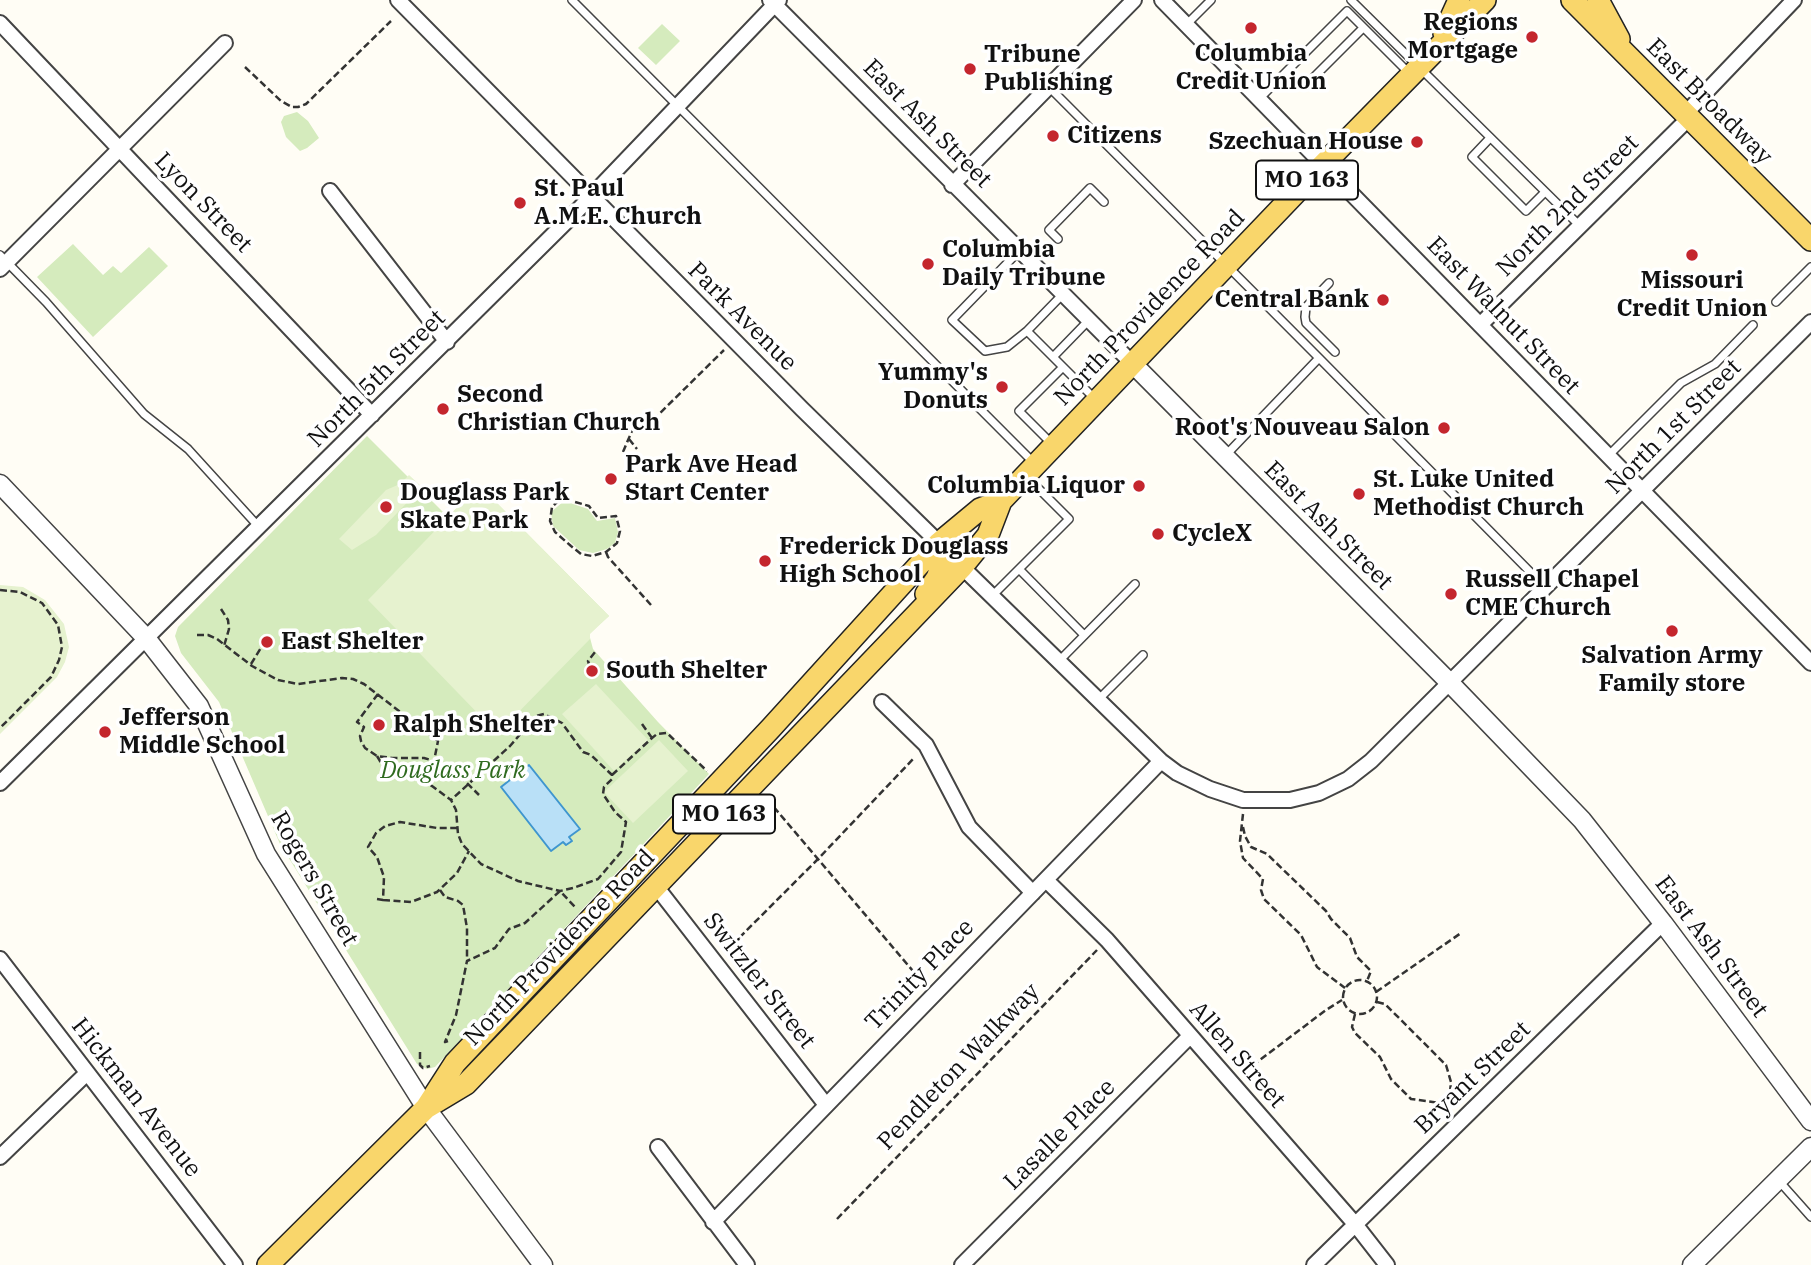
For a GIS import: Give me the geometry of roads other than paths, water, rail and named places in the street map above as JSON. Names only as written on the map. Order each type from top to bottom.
[{"type":"main road","points":[[1436,49],[1459,0]]},
{"type":"main road","name":"North Providence Road","points":[[268,1265],[426,1108],[455,1063],[771,728],[939,543],[980,509],[1001,501],[1322,165],[1485,0]]},
{"type":"main road","name":"East Broadway","points":[[1572,0],[1811,240]]},
{"type":"main road","points":[[1598,0],[1632,62]]},
{"type":"main road","name":"North Providence Road","points":[[426,1108],[466,1084],[962,568],[988,536],[1001,501]]},
{"type":"main road","points":[[962,568],[966,535],[980,509]]},
{"type":"main road","points":[[903,628],[937,578],[945,556],[939,543]]},
{"type":"street","name":"Park Avenue","points":[[398,0],[939,543]]},
{"type":"street","points":[[952,185],[1134,0]]},
{"type":"street","name":"East Walnut Street","points":[[1162,0],[1811,663]]},
{"type":"street","name":"North 2nd Street","points":[[1480,325],[1581,227],[1794,0]]},
{"type":"street","name":"North 5th Street","points":[[0,783],[593,196],[774,1]]},
{"type":"street","name":"East Ash Street","points":[[774,1],[952,185],[1449,681],[1582,820],[1811,1121]]},
{"type":"street","name":"Lyon Street","points":[[0,23],[372,415]]},
{"type":"street","points":[[2,262],[225,43]]},
{"type":"street","points":[[330,191],[447,342]]},
{"type":"street","name":"North 1st Street","points":[[1449,681],[1811,322]]},
{"type":"street","name":"Rogers Street","points":[[0,484],[146,638],[198,706],[266,854],[426,1108],[543,1265]]},
{"type":"street","points":[[962,568],[1161,761],[1177,773],[1209,789],[1243,800],[1290,800],[1319,793],[1348,779],[1371,761],[1449,681]]},
{"type":"street","points":[[882,702],[926,745],[969,827],[1033,893]]},
{"type":"street","name":"Trinity Place","points":[[713,1222],[1161,761]]},
{"type":"street","name":"Allen Street","points":[[1046,880],[1107,940],[1355,1224],[1387,1265]]},
{"type":"street","name":"Switzler Street","points":[[655,885],[826,1105]]},
{"type":"street","name":"Bryant Street","points":[[1314,1265],[1663,923]]},
{"type":"street","name":"Hickman Avenue","points":[[0,959],[235,1265]]},
{"type":"street","name":"Lasalle Place","points":[[962,1265],[1190,1036]]},
{"type":"street","points":[[0,1157],[87,1073]]},
{"type":"street","points":[[658,1147],[747,1265]]},
{"type":"street","points":[[1692,1265],[1811,1147]]},
{"type":"lane","points":[[572,0],[1031,471],[1069,519],[991,597]]},
{"type":"lane","points":[[1186,25],[1211,0]]},
{"type":"lane","points":[[1351,0],[1414,71]]},
{"type":"lane","points":[[1258,99],[1347,11],[1490,138],[1581,227]]},
{"type":"lane","points":[[1305,86],[1363,28]]},
{"type":"lane","points":[[1048,87],[1545,587]]},
{"type":"lane","points":[[1490,138],[1472,157],[1526,211],[1545,192]]},
{"type":"lane","points":[[1058,239],[1049,230],[1090,188],[1104,202]]},
{"type":"lane","points":[[1019,251],[953,320],[985,352],[1007,346],[1027,331],[1063,294]]},
{"type":"lane","points":[[2,262],[47,302],[144,414],[188,449],[259,527]]},
{"type":"lane","points":[[1776,302],[1811,267]]},
{"type":"lane","points":[[1329,283],[1306,307],[1305,317],[1306,323],[1335,352]]},
{"type":"lane","points":[[1053,357],[1089,320]]},
{"type":"lane","points":[[1607,456],[1681,383],[1714,364],[1754,325]]},
{"type":"lane","points":[[1027,331],[1097,401]]},
{"type":"lane","points":[[1225,456],[1319,358]]},
{"type":"lane","points":[[1054,446],[1019,411],[1063,366]]},
{"type":"lane","points":[[1019,569],[1084,635]]},
{"type":"lane","points":[[1058,662],[1135,584]]},
{"type":"lane","points":[[1098,700],[1143,655]]},
{"type":"lane","points":[[1778,1179],[1811,1217]]},
{"type":"water","points":[[529,765],[580,829],[569,837],[572,841],[566,845],[563,842],[551,851],[501,787]]},
{"type":"place","name":"Columbia Credit Union","points":[[1251,28]]},
{"type":"place","name":"Regions Mortgage","points":[[1532,37]]},
{"type":"place","name":"Tribune Publishing","points":[[970,69]]},
{"type":"place","name":"Citizens","points":[[1053,136]]},
{"type":"place","name":"Szechuan House","points":[[1417,142]]},
{"type":"place","name":"St. Paul A.M.E. Church","points":[[520,203]]},
{"type":"place","name":"Missouri Credit Union","points":[[1692,255]]},
{"type":"place","name":"Columbia Daily Tribune","points":[[928,264]]},
{"type":"place","name":"Central Bank","points":[[1383,300]]},
{"type":"place","name":"Yummy's Donuts","points":[[1002,387]]},
{"type":"place","name":"Second Christian Church","points":[[443,409]]},
{"type":"place","name":"Root's Nouveau Salon","points":[[1444,428]]},
{"type":"place","name":"Park Ave Head Start Center","points":[[611,479]]},
{"type":"place","name":"Columbia Liquor","points":[[1139,486]]},
{"type":"place","name":"St. Luke United Methodist Church","points":[[1359,494]]},
{"type":"place","name":"Douglass Park Skate Park","points":[[386,507]]},
{"type":"place","name":"CycleX","points":[[1158,534]]},
{"type":"place","name":"Frederick Douglass High School","points":[[765,561]]},
{"type":"place","name":"Russell Chapel CME Church","points":[[1451,594]]},
{"type":"place","name":"Salvation Army Family store","points":[[1672,631]]},
{"type":"place","name":"East Shelter","points":[[267,642]]},
{"type":"place","name":"South Shelter","points":[[592,671]]},
{"type":"place","name":"Ralph Shelter","points":[[379,725]]},
{"type":"place","name":"Jefferson Middle School","points":[[105,732]]},
{"type":"park label","name":"Douglass Park","points":[[453,771]]}]
